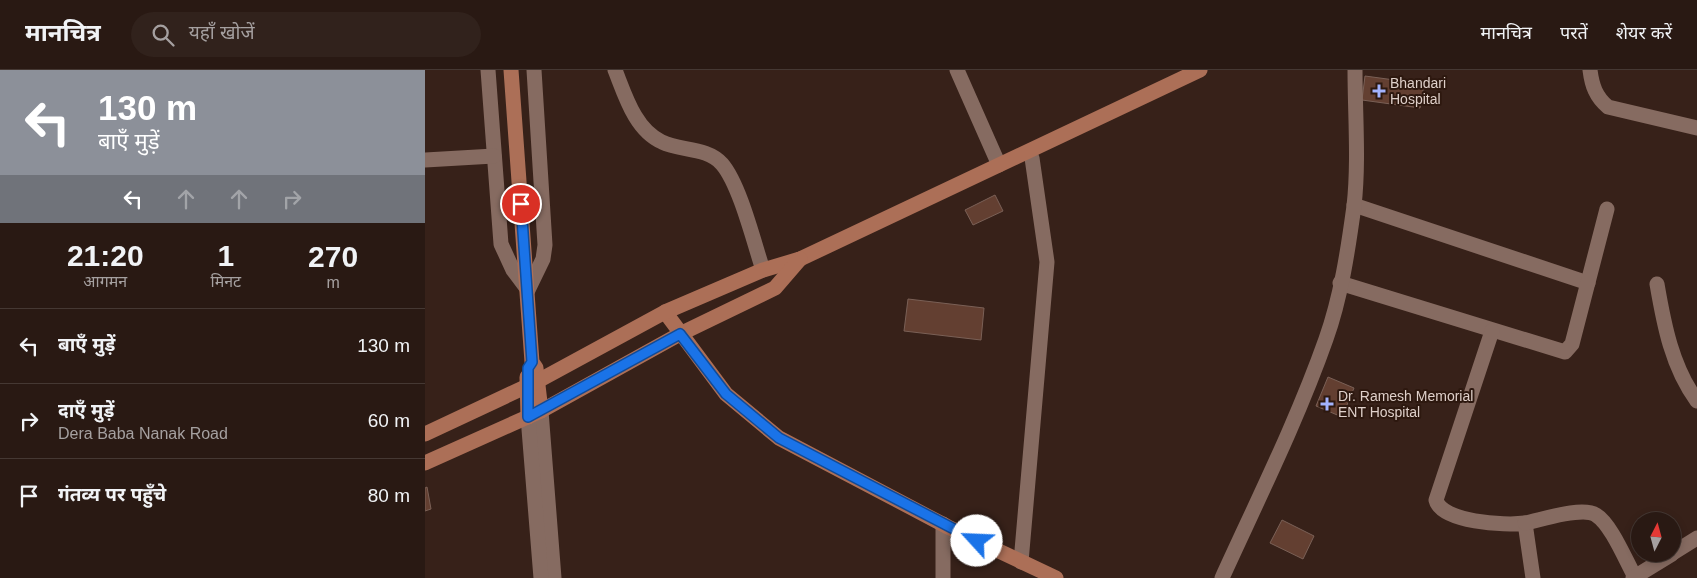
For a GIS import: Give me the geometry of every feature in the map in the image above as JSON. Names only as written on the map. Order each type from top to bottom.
[{"type":"main road","points":[[511,70],[528,290],[532,362],[528,368],[532,384],[534,414]]},
{"type":"main road","points":[[425,434],[532,384],[665,312],[763,270],[800,259],[1200,70]]},
{"type":"main road","points":[[425,463],[534,414],[680,334],[775,288],[800,259]]},
{"type":"main road","points":[[665,312],[726,394],[779,438],[943,524],[1056,578]]},
{"type":"street","points":[[488,70],[501,244],[513,270],[528,290],[540,266],[545,245],[534,70]]},
{"type":"street","points":[[615,70],[629,102],[649,134],[662,143],[707,154],[721,164],[734,187],[763,270]]},
{"type":"street","points":[[957,70],[999,165]]},
{"type":"street","points":[[1223,578],[1278,457],[1326,338],[1340,283],[1354,205],[1356,168],[1355,70]]},
{"type":"street","points":[[1591,70],[1599,100],[1609,106],[1697,128]]},
{"type":"street","points":[[425,160],[494,156]]},
{"type":"street","points":[[1021,562],[1047,262],[1032,158]]},
{"type":"street","points":[[1354,205],[1588,283]]},
{"type":"street","points":[[1340,283],[1565,352],[1571,344],[1607,209]]},
{"type":"street","points":[[1657,284],[1665,334],[1678,367],[1697,401]]},
{"type":"street","points":[[1492,330],[1436,500],[1437,506],[1444,511],[1484,523],[1508,525],[1579,512],[1596,515],[1606,524],[1634,578],[1659,562]]},
{"type":"street","points":[[534,414],[541,578]]},
{"type":"street","points":[[534,414],[554,578]]},
{"type":"street","points":[[1525,523],[1533,578]]},
{"type":"street","points":[[943,524],[943,578]]},
{"type":"street","points":[[1681,548],[1697,538]]},
{"type":"building","points":[[1365,76],[1424,84],[1420,108],[1362,100]]},
{"type":"building","points":[[995,195],[1003,211],[973,225],[965,210]]},
{"type":"building","points":[[908,299],[984,308],[981,340],[904,331]]},
{"type":"building","points":[[1328,377],[1354,388],[1342,417],[1316,406]]},
{"type":"building","points":[[427,487],[431,509],[425,511],[425,488]]},
{"type":"building","points":[[1282,520],[1314,536],[1303,559],[1270,543]]},
{"type":"place","name":"Bhandari Hospital","points":[[1379,91]]},
{"type":"place","name":"Dr. Ramesh Memorial ENT Hospital","points":[[1327,404]]},
{"type":"route","points":[[521,204],[532,362],[528,368],[528,417],[680,334],[726,394],[779,438],[977,541]]}]
